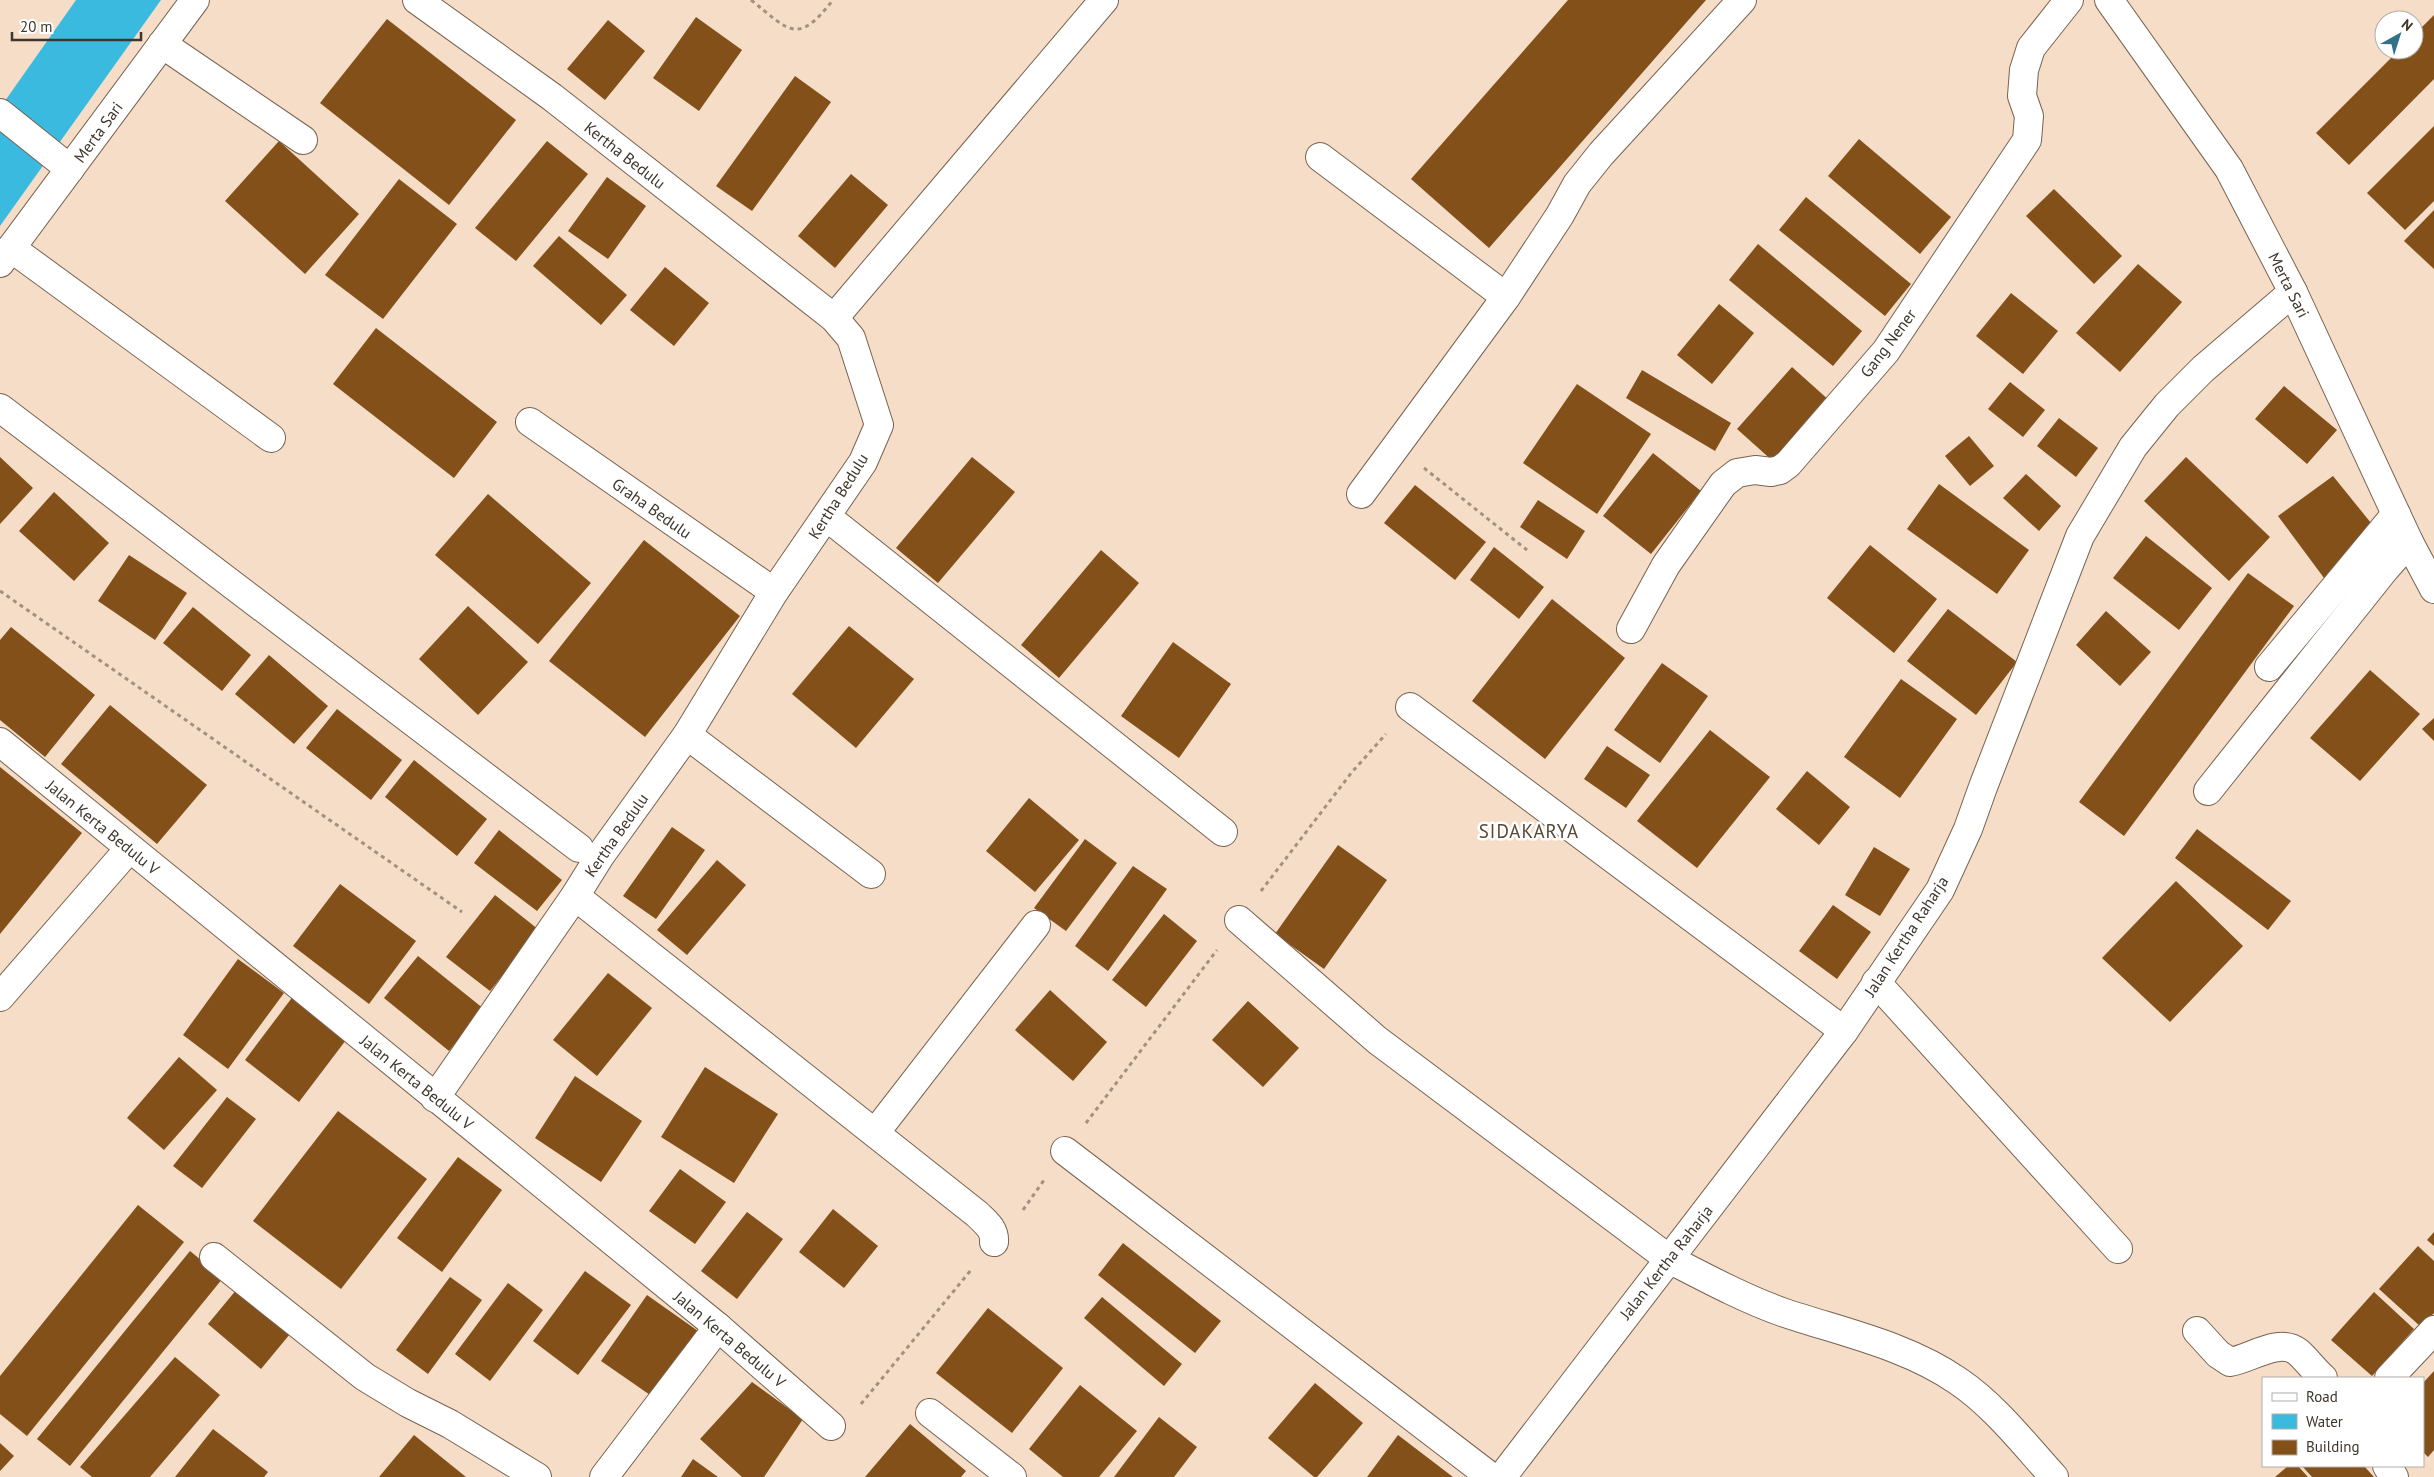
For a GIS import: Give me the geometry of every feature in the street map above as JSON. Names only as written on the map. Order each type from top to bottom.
[{"type":"street","name":"Merta Sari","points":[[6,255],[63,164],[162,44],[195,0]]},
{"type":"street","name":"Kertha Bedulu","points":[[417,0],[552,97],[834,318],[851,338],[879,425],[863,462],[774,592],[687,734],[600,856],[575,896],[436,1098]]},
{"type":"street","points":[[834,318],[1104,0]]},
{"type":"street","points":[[1361,494],[1506,297],[1560,215],[1577,184],[1742,0]]},
{"type":"street","name":"Gang Nener","points":[[1631,629],[1666,564],[1723,484],[1737,473],[1756,470],[1771,472],[1780,470],[1788,464],[1886,351],[2027,140],[2029,116],[2022,96],[2024,70],[2031,48],[2069,0]]},
{"type":"street","name":"Merta Sari","points":[[2109,0],[2229,169],[2293,292],[2409,542],[2434,589]]},
{"type":"street","points":[[162,44],[304,140]]},
{"type":"street","points":[[0,113],[63,164]]},
{"type":"street","points":[[1320,157],[1506,297]]},
{"type":"street","points":[[6,255],[270,438]]},
{"type":"street","name":"Jalan Kertha Raharja","points":[[1502,1477],[1844,1031],[1940,890],[1968,829],[1982,787],[2080,536],[2108,486],[2133,447],[2167,405],[2203,368],[2293,292]]},
{"type":"street","points":[[0,408],[579,848]]},
{"type":"street","name":"Graha Bedulu","points":[[530,422],[774,592]]},
{"type":"street","points":[[2269,667],[2396,514]]},
{"type":"street","points":[[827,517],[1223,832]]},
{"type":"street","points":[[2208,791],[2385,569],[2409,542]]},
{"type":"street","points":[[1410,707],[1844,1031]]},
{"type":"street","points":[[687,734],[871,874]]},
{"type":"street","name":"Jalan Kerta Bedulu V","points":[[0,742],[718,1327],[831,1426]]},
{"type":"street","points":[[0,997],[129,848]]},
{"type":"street","points":[[575,896],[977,1214],[991,1227],[994,1234],[994,1242]]},
{"type":"street","points":[[1239,920],[1377,1040],[1670,1259],[1718,1285],[1781,1311],[1874,1341],[1918,1359],[1958,1380],[1992,1410],[2054,1477]]},
{"type":"street","points":[[875,1133],[1036,925]]},
{"type":"street","points":[[1876,982],[2118,1249]]},
{"type":"street","points":[[1065,1151],[1491,1477]]},
{"type":"street","points":[[214,1256],[365,1378],[408,1403],[450,1424],[536,1477]]},
{"type":"street","points":[[604,1477],[718,1327]]},
{"type":"street","points":[[2390,1377],[2434,1330]]},
{"type":"street","points":[[2197,1331],[2218,1354],[2230,1362],[2244,1360],[2274,1348],[2286,1346],[2296,1351],[2321,1377]]},
{"type":"street","points":[[930,1412],[1012,1477]]},
{"type":"path","points":[[751,0],[786,28],[800,30],[816,22],[833,0]]},
{"type":"path","points":[[1396,446],[1527,550]]},
{"type":"path","points":[[0,591],[462,912]]},
{"type":"path","points":[[1021,1213],[1065,1151],[1352,772],[1410,707]]},
{"type":"path","points":[[831,1426],[841,1426],[994,1242]]},
{"type":"water","points":[[76,0],[161,0],[0,226],[0,108]]},
{"type":"building","points":[[1568,0],[1706,0],[1489,248],[1411,179]]},
{"type":"building","points":[[2434,15],[2434,79],[2349,165],[2316,133],[2389,60],[2424,60],[2424,25]]},
{"type":"building","points":[[696,17],[742,50],[699,111],[653,78]]},
{"type":"building","points":[[387,19],[516,120],[449,205],[320,103]]},
{"type":"building","points":[[608,20],[645,51],[605,100],[567,69]]},
{"type":"building","points":[[795,76],[831,102],[752,211],[716,186]]},
{"type":"building","points":[[2434,126],[2434,201],[2405,230],[2367,193]]},
{"type":"building","points":[[1859,139],[1951,217],[1920,254],[1828,176]]},
{"type":"building","points":[[279,141],[359,214],[305,274],[225,201]]},
{"type":"building","points":[[547,141],[588,174],[516,261],[475,228]]},
{"type":"building","points":[[851,174],[888,205],[835,268],[798,236]]},
{"type":"building","points":[[607,177],[646,206],[608,259],[568,231]]},
{"type":"building","points":[[399,179],[457,224],[383,319],[325,275]]},
{"type":"building","points":[[2054,189],[2122,256],[2094,284],[2026,216]]},
{"type":"building","points":[[1806,197],[1911,284],[1885,316],[1779,230]]},
{"type":"building","points":[[2434,210],[2434,269],[2404,241]]},
{"type":"building","points":[[559,236],[627,295],[601,325],[533,266]]},
{"type":"building","points":[[1758,244],[1862,331],[1833,366],[1729,280]]},
{"type":"building","points":[[2138,264],[2182,302],[2120,372],[2076,333]]},
{"type":"building","points":[[665,267],[709,303],[674,346],[630,310]]},
{"type":"building","points":[[2011,293],[2058,331],[2023,374],[1976,336]]},
{"type":"building","points":[[1719,304],[1754,333],[1712,384],[1677,355]]},
{"type":"building","points":[[376,328],[497,422],[454,478],[333,384]]},
{"type":"building","points":[[1792,367],[1831,402],[1775,463],[1737,429]]},
{"type":"building","points":[[1642,370],[1731,423],[1715,451],[1626,398]]},
{"type":"building","points":[[2010,382],[2045,410],[2023,437],[1988,409]]},
{"type":"building","points":[[1577,384],[1651,434],[1597,514],[1523,463]]},
{"type":"building","points":[[2284,386],[2337,430],[2307,464],[2255,419]]},
{"type":"building","points":[[2059,418],[2098,448],[2076,477],[2037,446]]},
{"type":"building","points":[[1969,436],[1994,466],[1970,486],[1945,456]]},
{"type":"building","points":[[1653,453],[1701,491],[1651,554],[1603,516]]},
{"type":"building","points":[[0,457],[33,488],[0,524]]},
{"type":"building","points":[[972,457],[1015,492],[938,583],[896,548]]},
{"type":"building","points":[[2186,457],[2270,537],[2229,581],[2144,501]]},
{"type":"building","points":[[2026,474],[2061,506],[2039,531],[2003,498]]},
{"type":"building","points":[[2333,476],[2371,523],[2324,578],[2278,516]]},
{"type":"building","points":[[1939,484],[2029,550],[1997,594],[1907,529]]},
{"type":"building","points":[[1415,485],[1486,542],[1455,580],[1384,523]]},
{"type":"building","points":[[54,492],[109,543],[74,581],[19,531]]},
{"type":"building","points":[[488,494],[591,583],[538,644],[435,555]]},
{"type":"building","points":[[1538,500],[1585,531],[1567,559],[1520,527]]},
{"type":"building","points":[[2146,536],[2212,588],[2179,630],[2113,578]]},
{"type":"building","points":[[644,540],[740,616],[645,737],[549,661]]},
{"type":"building","points":[[1870,545],[1937,599],[1894,653],[1827,598]]},
{"type":"building","points":[[1494,547],[1544,587],[1519,619],[1470,580]]},
{"type":"building","points":[[1101,550],[1139,583],[1059,678],[1021,645]]},
{"type":"building","points":[[129,555],[187,593],[155,640],[98,601]]},
{"type":"building","points":[[2248,573],[2294,606],[2124,836],[2079,802]]},
{"type":"building","points":[[1552,599],[1625,658],[1545,759],[1472,701]]},
{"type":"building","points":[[468,606],[528,662],[478,715],[419,659]]},
{"type":"building","points":[[193,607],[251,655],[222,691],[163,643]]},
{"type":"building","points":[[1948,609],[2017,662],[1976,715],[1907,661]]},
{"type":"building","points":[[2106,611],[2151,652],[2120,686],[2076,645]]},
{"type":"building","points":[[849,626],[914,679],[856,748],[792,694]]},
{"type":"building","points":[[11,627],[95,695],[45,757],[0,720],[0,640]]},
{"type":"building","points":[[1173,642],[1231,684],[1179,758],[1121,716]]},
{"type":"building","points":[[269,655],[328,706],[294,744],[235,694]]},
{"type":"building","points":[[1662,663],[1708,696],[1660,763],[1614,730]]},
{"type":"building","points":[[2370,670],[2420,714],[2360,781],[2310,738]]},
{"type":"building","points":[[1901,679],[1957,719],[1900,798],[1844,757]]},
{"type":"building","points":[[110,705],[207,785],[157,844],[61,764]]},
{"type":"building","points":[[337,709],[402,760],[371,800],[306,748]]},
{"type":"building","points":[[2434,718],[2434,741],[2422,729]]},
{"type":"building","points":[[1710,730],[1770,777],[1697,868],[1637,821]]},
{"type":"building","points":[[1607,746],[1650,775],[1626,808],[1584,779]]},
{"type":"building","points":[[414,760],[487,819],[457,856],[385,797]]},
{"type":"building","points":[[0,767],[82,833],[0,934]]},
{"type":"building","points":[[1807,771],[1850,807],[1819,845],[1776,809]]},
{"type":"building","points":[[1029,798],[1079,840],[1035,892],[986,851]]},
{"type":"building","points":[[672,827],[705,850],[656,919],[623,896]]},
{"type":"building","points":[[2197,829],[2291,901],[2268,930],[2175,858]]},
{"type":"building","points":[[499,830],[562,880],[537,911],[474,863]]},
{"type":"building","points":[[1085,839],[1117,863],[1066,931],[1034,908]]},
{"type":"building","points":[[1338,845],[1387,880],[1324,969],[1275,934]]},
{"type":"building","points":[[1874,847],[1910,869],[1880,916],[1845,895]]},
{"type":"building","points":[[717,860],[746,885],[687,955],[657,930]]},
{"type":"building","points":[[1133,866],[1167,889],[1108,971],[1075,946]]},
{"type":"building","points":[[2176,881],[2243,946],[2170,1022],[2102,958]]},
{"type":"building","points":[[340,884],[416,941],[369,1004],[293,946]]},
{"type":"building","points":[[495,895],[539,930],[490,991],[446,957]]},
{"type":"building","points":[[1833,905],[1871,932],[1837,979],[1799,951]]},
{"type":"building","points":[[1164,914],[1197,941],[1146,1007],[1112,980]]},
{"type":"building","points":[[418,956],[484,1009],[449,1051],[384,998]]},
{"type":"building","points":[[238,959],[284,993],[228,1069],[183,1035]]},
{"type":"building","points":[[608,973],[652,1008],[597,1076],[553,1040]]},
{"type":"building","points":[[1050,990],[1107,1042],[1073,1081],[1015,1030]]},
{"type":"building","points":[[294,995],[349,1036],[299,1102],[245,1060]]},
{"type":"building","points":[[1248,1001],[1299,1048],[1263,1087],[1212,1040]]},
{"type":"building","points":[[179,1057],[217,1090],[164,1150],[127,1118]]},
{"type":"building","points":[[705,1067],[778,1114],[734,1183],[661,1137]]},
{"type":"building","points":[[575,1076],[642,1121],[601,1182],[535,1138]]},
{"type":"building","points":[[227,1097],[256,1119],[202,1188],[173,1166]]},
{"type":"building","points":[[338,1111],[427,1179],[341,1289],[253,1221]]},
{"type":"building","points":[[458,1157],[502,1190],[442,1272],[397,1238]]},
{"type":"building","points":[[680,1169],[726,1202],[695,1244],[649,1211]]},
{"type":"building","points":[[138,1205],[184,1242],[27,1436],[0,1414],[0,1376]]},
{"type":"building","points":[[833,1209],[878,1246],[844,1288],[799,1252]]},
{"type":"building","points":[[747,1212],[783,1239],[737,1299],[701,1271]]},
{"type":"building","points":[[2434,1232],[2434,1246],[2427,1240]]},
{"type":"building","points":[[1123,1243],[1221,1321],[1195,1353],[1098,1275]]},
{"type":"building","points":[[2418,1246],[2434,1261],[2434,1313],[2421,1327],[2379,1289]]},
{"type":"building","points":[[190,1251],[223,1278],[70,1466],[37,1439]]},
{"type":"building","points":[[585,1271],[631,1305],[578,1375],[533,1341]]},
{"type":"building","points":[[450,1277],[482,1300],[428,1374],[396,1350]]},
{"type":"building","points":[[508,1283],[543,1310],[490,1381],[455,1354]]},
{"type":"building","points":[[237,1289],[290,1334],[261,1369],[208,1324]]},
{"type":"building","points":[[2374,1292],[2414,1329],[2372,1376],[2331,1340]]},
{"type":"building","points":[[647,1295],[698,1331],[653,1397],[601,1361]]},
{"type":"building","points":[[1102,1297],[1182,1364],[1164,1386],[1084,1318]]},
{"type":"building","points":[[988,1308],[1063,1368],[1012,1433],[936,1373]]},
{"type":"building","points":[[175,1357],[220,1395],[150,1477],[92,1477],[80,1467]]},
{"type":"building","points":[[2434,1371],[2434,1450],[2428,1457],[2424,1453],[2424,1382]]},
{"type":"building","points":[[752,1382],[803,1419],[764,1477],[742,1477],[700,1439]]},
{"type":"building","points":[[1315,1383],[1363,1423],[1317,1477],[1314,1477],[1268,1438]]},
{"type":"building","points":[[1080,1385],[1137,1431],[1099,1477],[1063,1477],[1029,1449]]},
{"type":"building","points":[[1159,1417],[1197,1447],[1174,1477],[1114,1477]]},
{"type":"building","points":[[910,1424],[966,1471],[961,1477],[865,1477]]},
{"type":"building","points":[[213,1429],[268,1472],[264,1477],[175,1477]]},
{"type":"building","points":[[414,1435],[466,1477],[379,1477]]},
{"type":"building","points":[[1398,1435],[1453,1477],[1367,1477]]},
{"type":"building","points":[[0,1443],[14,1456],[0,1471]]},
{"type":"building","points":[[693,1459],[718,1477],[681,1477]]},
{"type":"building","points":[[2287,1467],[2299,1467],[2308,1477],[2275,1477]]},
{"type":"building","points":[[2303,1467],[2365,1467],[2374,1477],[2312,1477]]},
{"type":"district","name":"SIDAKARYA","points":[[1529,831]]}]
